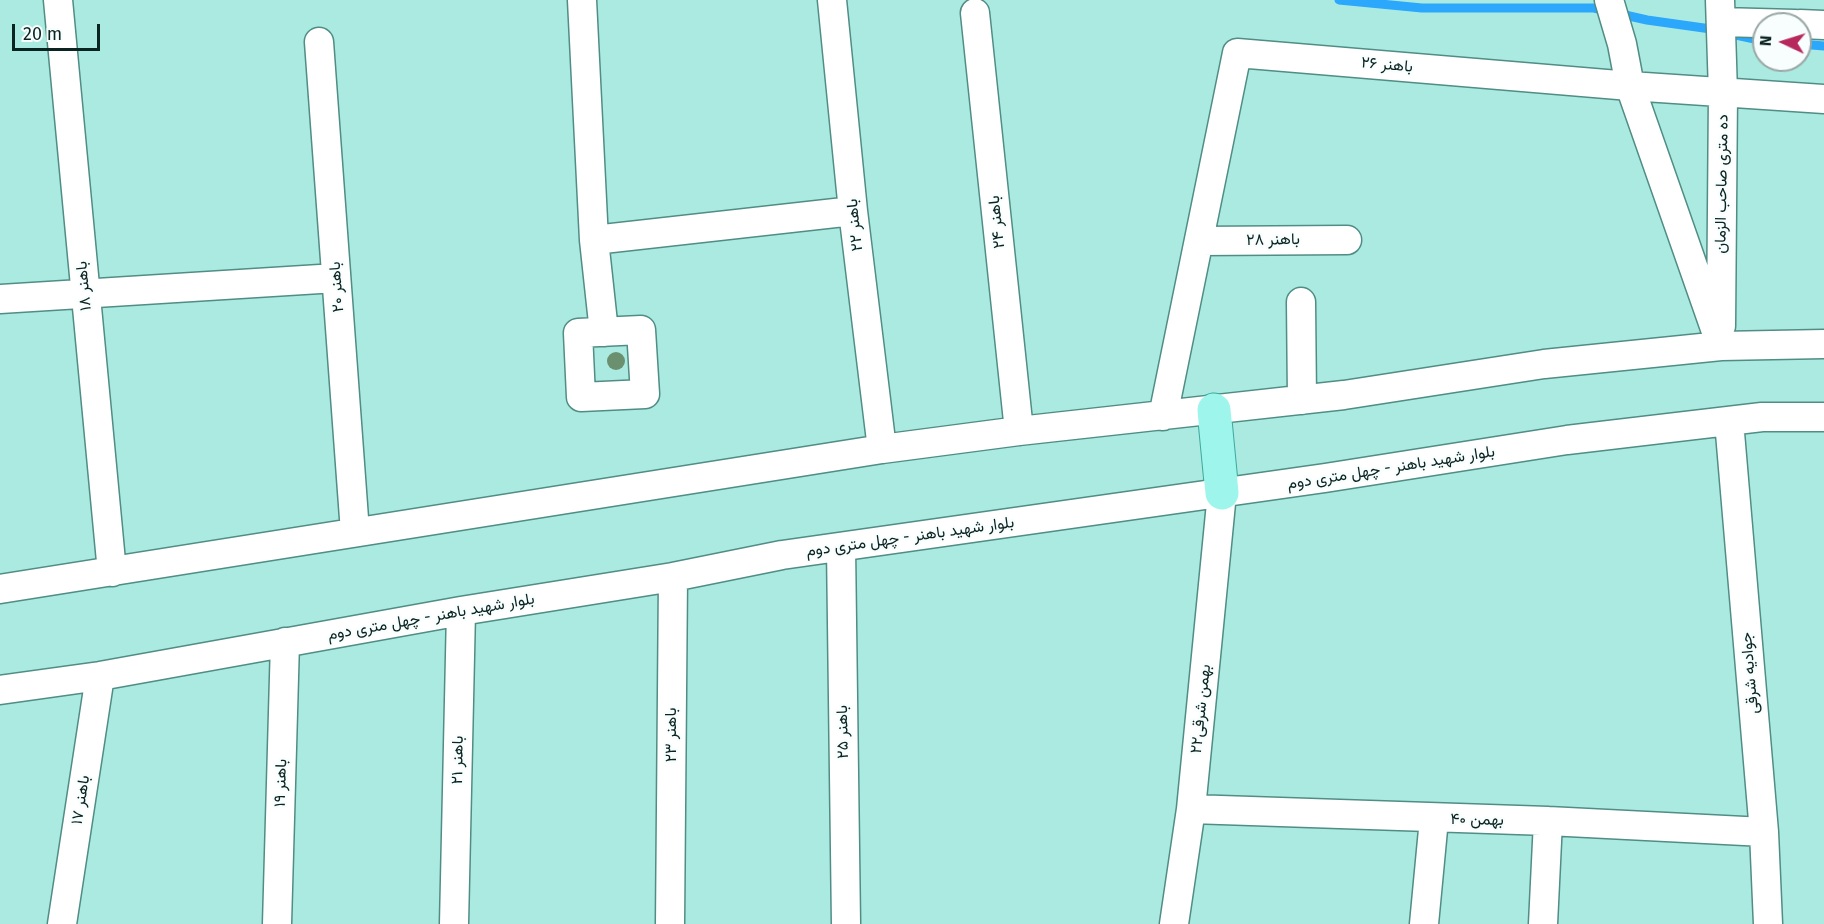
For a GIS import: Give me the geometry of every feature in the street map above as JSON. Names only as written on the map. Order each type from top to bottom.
[{"type":"main road","points":[[1214,410],[1222,493]]},
{"type":"street","name":"باهنر ۱۸","points":[[58,0],[112,572]]},
{"type":"street","points":[[582,0],[594,240],[604,332]]},
{"type":"street","name":"باهنر ۲۲","points":[[832,0],[853,211],[882,449]]},
{"type":"street","points":[[1609,0],[1622,44],[1630,86],[1721,346]]},
{"type":"street","points":[[1720,11],[1752,17]]},
{"type":"street","name":"ده متری صاحب الزمان","points":[[1720,11],[1723,93],[1721,346]]},
{"type":"street","name":"باهنر ۲۴","points":[[975,13],[1019,431]]},
{"type":"street","name":"باهنر ۲۰","points":[[319,42],[355,532]]},
{"type":"street","name":"باهنر ۲۶","points":[[1163,416],[1237,53],[1630,86]]},
{"type":"street","points":[[1630,86],[1824,99]]},
{"type":"street","points":[[594,240],[853,211]]},
{"type":"street","name":"باهنر ۲۸","points":[[1200,241],[1347,240]]},
{"type":"street","points":[[0,299],[336,278]]},
{"type":"street","points":[[1301,302],[1302,400]]},
{"type":"street","points":[[0,589],[882,449],[1019,431],[1302,400],[1544,364],[1721,346],[1824,344]]},
{"type":"street","name":"بلوار شهید باهنر - چهل متری دوم","points":[[0,690],[100,676],[462,611],[673,577],[782,555],[1222,493],[1567,440],[1762,417],[1824,417]]},
{"type":"street","name":"جوادیه شرقی","points":[[1729,422],[1764,832],[1768,924]]},
{"type":"street","name":"۲۲بهمن شرقی","points":[[1174,924],[1191,809],[1222,493]]},
{"type":"street","name":"باهنر ۲۵","points":[[841,547],[846,921]]},
{"type":"street","name":"باهنر ۲۳","points":[[670,924],[673,577]]},
{"type":"street","name":"باهنر ۲۱","points":[[455,916],[462,611]]},
{"type":"street","name":"باهنر ۱۹","points":[[277,924],[285,642]]},
{"type":"street","name":"باهنر ۱۷","points":[[62,924],[100,676]]},
{"type":"street","name":"بهمن ۴۰","points":[[1191,809],[1434,819],[1548,821],[1764,832]]},
{"type":"street","points":[[1424,924],[1434,819]]},
{"type":"street","points":[[1543,924],[1548,821]]},
{"type":"waterway","points":[[1339,0],[1422,8],[1594,8],[1647,20],[1718,30]]},
{"type":"waterway","points":[[1731,34],[1752,38]]},
{"type":"waterway","points":[[1812,45],[1824,46]]}]
